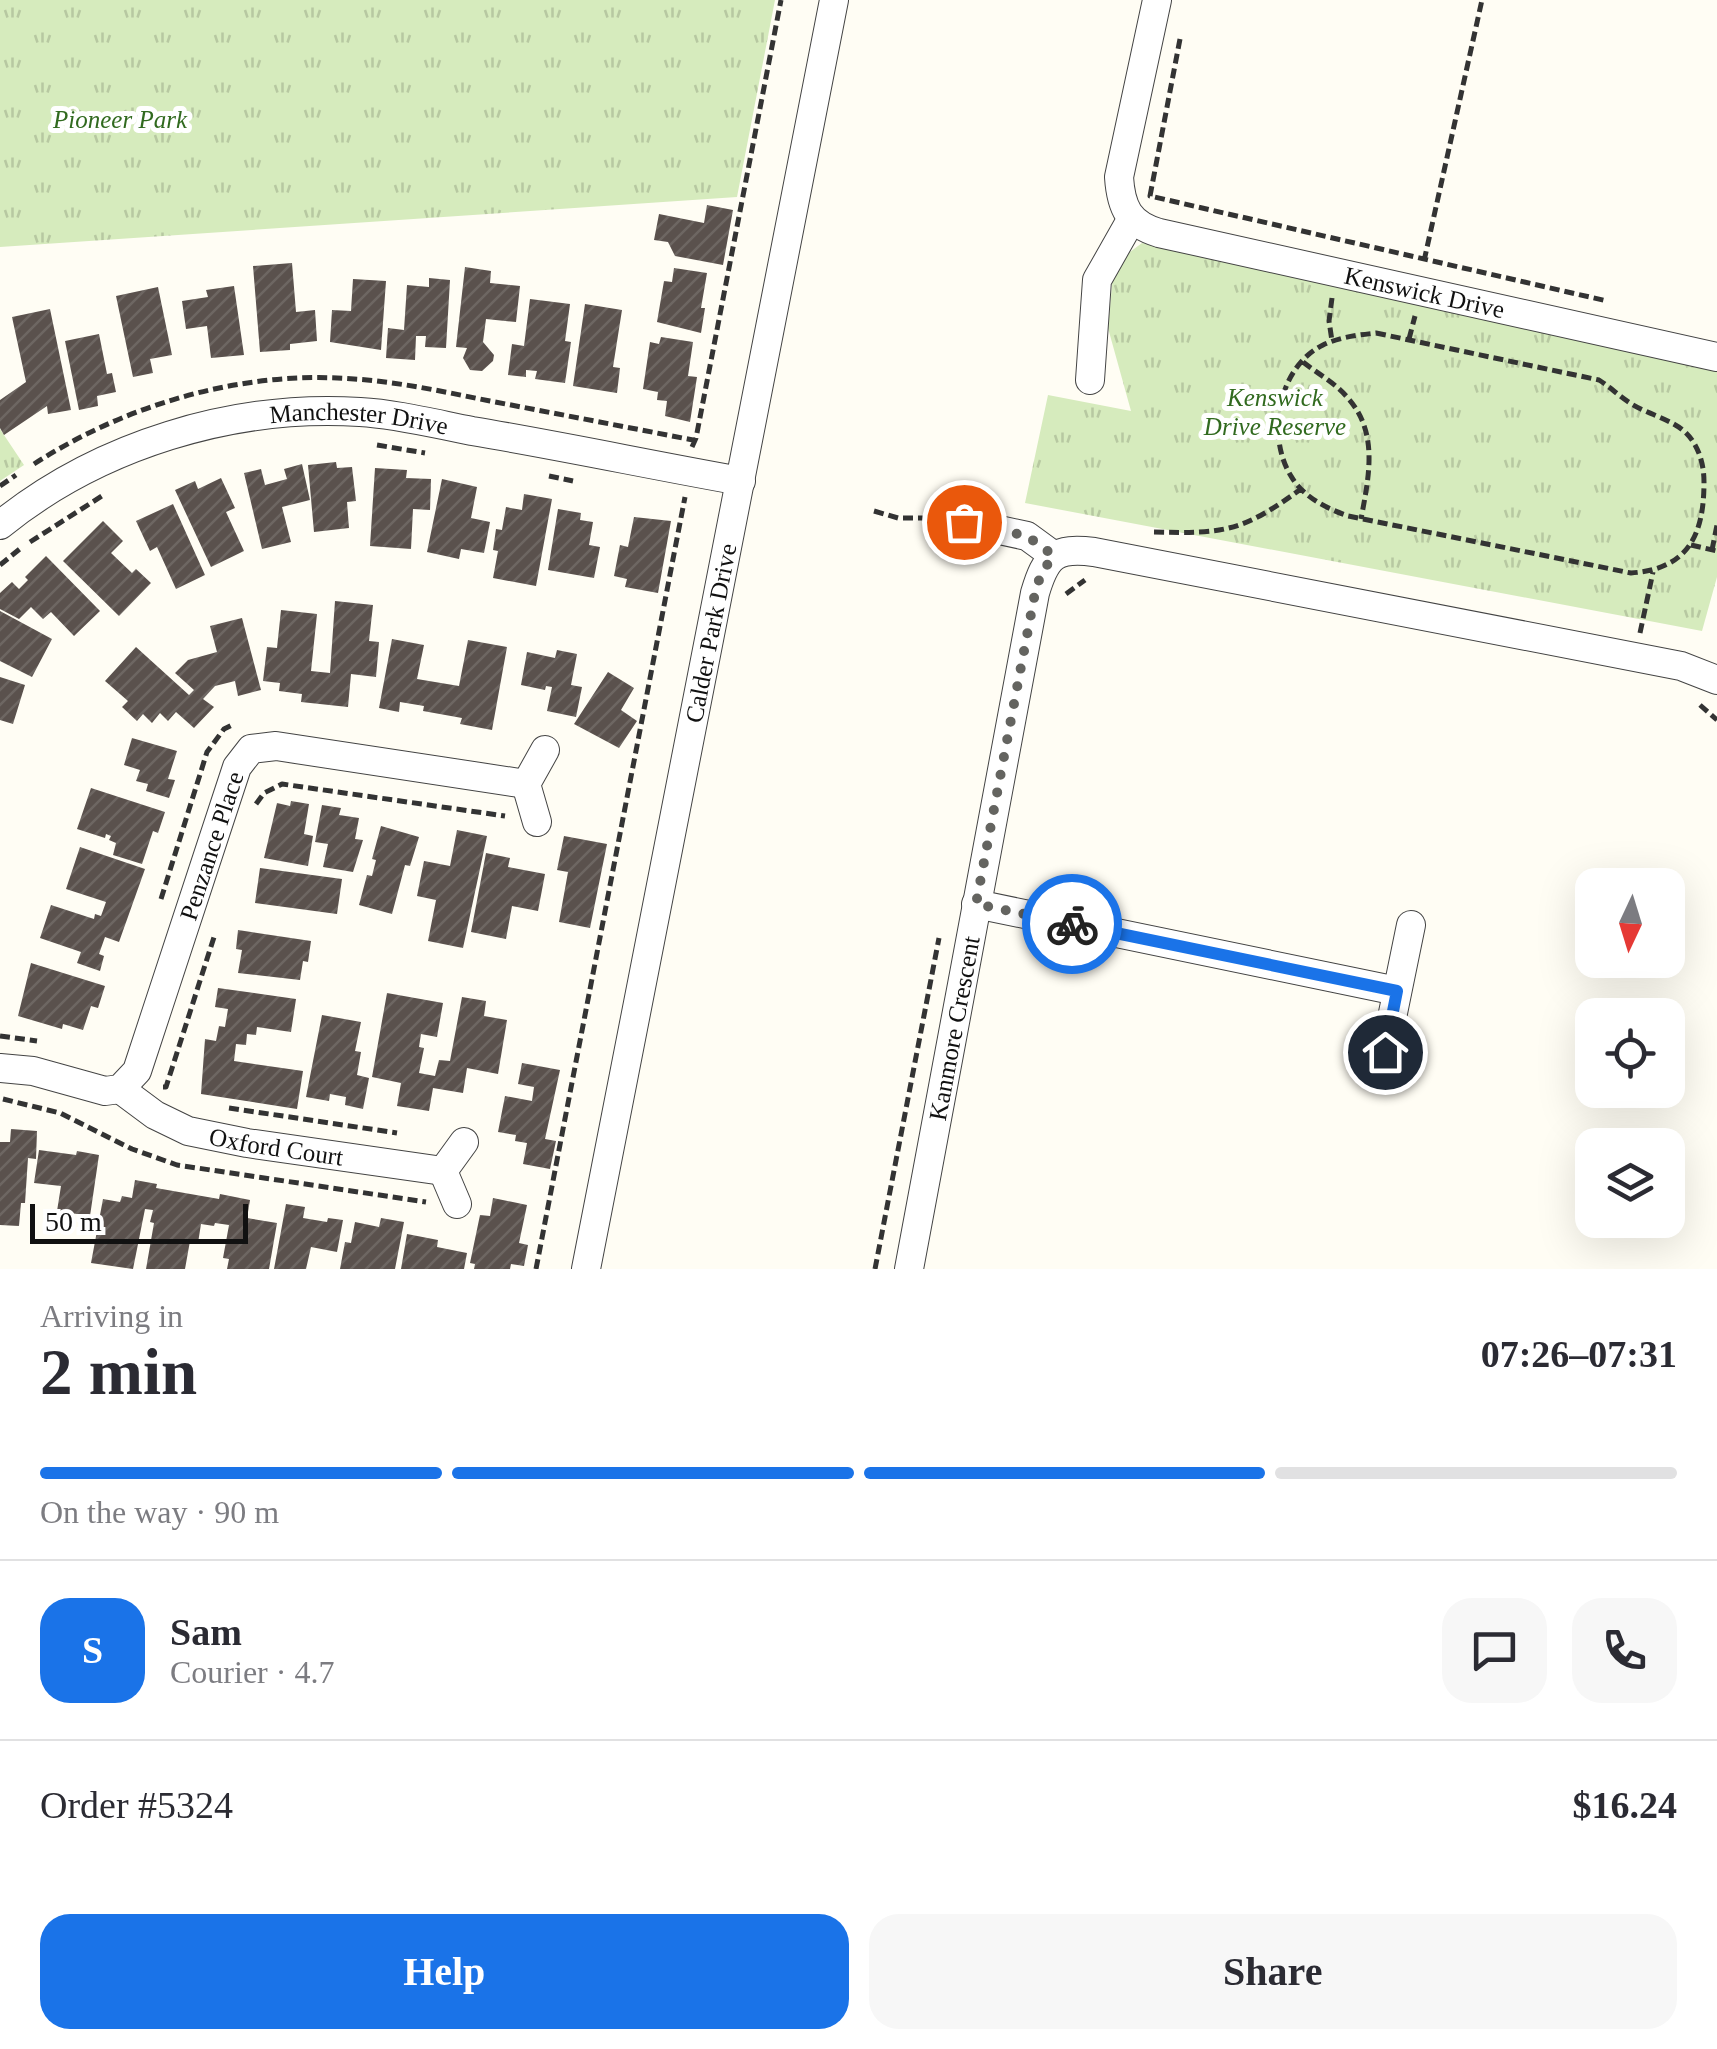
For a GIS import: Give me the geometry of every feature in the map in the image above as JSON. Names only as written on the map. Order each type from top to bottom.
[{"type":"street","name":"Calder Park Drive","points":[[586,1269],[834,0]]},
{"type":"street","points":[[1090,380],[1097,280],[1131,220],[1122,206],[1119,178],[1157,0]]},
{"type":"street","name":"Kenswick Drive","points":[[1131,220],[1159,232],[1717,357]]},
{"type":"street","name":"Manchester Drive","points":[[0,526],[79,473],[137,447],[204,426],[273,413],[362,412],[740,480]]},
{"type":"street","points":[[964,522],[1027,536],[1053,555],[1064,551],[1094,552],[1635,656],[1700,670],[1716,678]]},
{"type":"street","name":"Kanmore Crescent","points":[[914,1268],[1030,617],[1040,577],[1053,555]]},
{"type":"street","name":"Penzance Place","points":[[124,1085],[137,1070],[237,767],[251,749],[276,746],[526,784]]},
{"type":"street","points":[[537,822],[526,784],[545,750]]},
{"type":"street","points":[[976,904],[1397,991]]},
{"type":"street","points":[[1385,1052],[1411,925]]},
{"type":"street","points":[[0,1068],[33,1070],[92,1089],[124,1085]]},
{"type":"street","name":"Oxford Court","points":[[124,1085],[154,1116],[188,1131],[443,1172]]},
{"type":"street","points":[[457,1204],[443,1172],[464,1142]]},
{"type":"path","points":[[536,1269],[781,0]]},
{"type":"path","points":[[1422,290],[1424,258],[1482,0]]},
{"type":"path","points":[[1180,39],[1150,196],[1607,301]]},
{"type":"path","points":[[1332,342],[1329,310],[1338,270]]},
{"type":"path","points":[[1376,333],[1599,380],[1628,402],[1684,431],[1697,447],[1704,472],[1700,530],[1671,562],[1653,572],[1632,573],[1361,519],[1325,508],[1291,476],[1282,454],[1278,426],[1281,400],[1291,376],[1320,346],[1332,342],[1376,333]]},
{"type":"path","points":[[1302,362],[1347,396],[1362,420],[1370,446],[1370,469],[1361,519]]},
{"type":"path","points":[[366,443],[440,456]]},
{"type":"path","points":[[545,476],[580,482]]},
{"type":"path","points":[[1144,532],[1217,532],[1243,526],[1302,489]]},
{"type":"path","points":[[0,565],[24,545],[108,492]]},
{"type":"path","points":[[667,498],[684,502]]},
{"type":"path","points":[[874,511],[898,518],[964,522]]},
{"type":"path","points":[[1689,545],[1714,550],[1717,525]]},
{"type":"path","points":[[1635,656],[1653,572]]},
{"type":"path","points":[[1030,617],[1060,622],[1065,594],[1085,580]]},
{"type":"path","points":[[1694,699],[1717,720]]},
{"type":"path","points":[[251,819],[257,801],[282,784],[537,822]]},
{"type":"path","points":[[166,1087],[217,926]]},
{"type":"path","points":[[124,1085],[166,1087],[176,1094]]},
{"type":"path","points":[[224,1107],[399,1133]]},
{"type":"green space","name":"Pioneer Park","points":[[0,0],[775,0],[737,197],[0,247]]},
{"type":"green space","name":"Kenswick Drive Reserve","points":[[1142,243],[1717,368],[1717,577],[1702,631],[1025,503],[1048,395],[1131,411],[1108,328],[1114,264]]},
{"type":"green space","points":[[0,429],[24,465],[0,481]]},
{"type":"building","points":[[707,205],[733,210],[723,265],[675,256],[668,242],[654,240],[659,214],[704,223]]},
{"type":"building","points":[[292,263],[296,312],[315,310],[317,341],[290,344],[290,350],[260,352],[253,266]]},
{"type":"building","points":[[465,267],[491,271],[490,283],[520,286],[516,322],[486,319],[483,342],[494,355],[482,371],[470,370],[463,358],[467,348],[456,347]]},
{"type":"building","points":[[674,268],[707,273],[701,333],[657,322],[664,281],[672,282]]},
{"type":"building","points":[[429,278],[450,280],[446,348],[425,347],[426,336],[416,336],[415,360],[386,358],[388,328],[404,330],[407,285],[429,287]]},
{"type":"building","points":[[353,279],[386,281],[381,350],[330,342],[332,310],[351,311]]},
{"type":"building","points":[[234,286],[244,355],[211,358],[207,326],[186,329],[182,301],[208,297],[206,290]]},
{"type":"building","points":[[158,287],[172,355],[150,359],[153,373],[133,377],[116,296]]},
{"type":"building","points":[[530,299],[570,304],[565,341],[571,342],[565,383],[535,379],[537,371],[526,370],[526,377],[508,375],[512,344],[524,346]]},
{"type":"building","points":[[585,304],[622,310],[613,367],[620,368],[617,393],[573,386]]},
{"type":"building","points":[[50,309],[71,410],[48,414],[47,406],[4,435],[0,428],[0,400],[26,382],[12,317]]},
{"type":"building","points":[[99,334],[107,374],[112,373],[116,392],[97,396],[98,406],[79,410],[65,341]]},
{"type":"building","points":[[661,337],[693,342],[688,376],[697,377],[690,422],[665,416],[667,401],[657,400],[658,392],[643,389],[650,342],[659,344]]},
{"type":"building","points":[[336,462],[337,468],[352,467],[356,501],[347,502],[349,528],[314,532],[308,465]]},
{"type":"building","points":[[302,464],[310,500],[282,507],[291,542],[262,549],[244,473],[261,469],[265,485],[287,479],[284,469]]},
{"type":"building","points":[[375,468],[407,470],[406,478],[431,479],[430,510],[413,509],[411,549],[370,546]]},
{"type":"building","points":[[221,478],[235,508],[226,512],[244,551],[211,567],[175,490],[195,481],[198,489]]},
{"type":"building","points":[[442,479],[477,487],[471,518],[490,522],[484,553],[461,549],[459,559],[427,552]]},
{"type":"building","points":[[524,494],[552,499],[536,586],[493,578],[498,551],[493,550],[496,529],[502,530],[506,507],[522,510]]},
{"type":"building","points":[[173,504],[205,575],[176,589],[157,547],[150,551],[136,521]]},
{"type":"building","points":[[558,509],[581,513],[580,520],[593,522],[589,545],[600,547],[594,578],[548,570]]},
{"type":"building","points":[[634,517],[671,521],[658,593],[625,587],[627,579],[614,576],[620,545],[628,547]]},
{"type":"building","points":[[103,521],[123,541],[111,553],[132,573],[136,569],[151,583],[119,616],[63,561]]},
{"type":"building","points":[[46,556],[100,611],[74,636],[51,612],[43,619],[31,607],[19,619],[0,609],[0,593],[12,582],[19,589]]},
{"type":"building","points":[[335,601],[373,605],[369,641],[379,642],[376,677],[351,674],[348,707],[301,702],[302,694],[279,691],[280,683],[263,681],[267,647],[277,648],[281,610],[317,614],[311,671],[330,673]]},
{"type":"building","points":[[0,611],[52,639],[32,677],[0,661]]},
{"type":"building","points":[[242,618],[261,690],[238,696],[235,681],[215,686],[203,699],[214,707],[194,728],[176,712],[168,721],[160,713],[152,723],[143,714],[137,721],[122,707],[128,701],[105,681],[136,647],[189,695],[194,690],[175,673],[188,660],[217,652],[210,626]]},
{"type":"building","points":[[392,639],[424,645],[417,679],[459,686],[468,640],[507,647],[492,730],[460,724],[462,718],[423,711],[424,706],[400,702],[399,712],[379,708]]},
{"type":"building","points":[[557,650],[577,654],[571,685],[582,687],[576,717],[547,711],[552,687],[546,686],[545,690],[521,685],[527,652],[555,658]]},
{"type":"building","points":[[608,672],[634,688],[621,710],[637,721],[619,748],[574,724]]},
{"type":"building","points":[[0,677],[25,685],[13,724],[0,720]]},
{"type":"building","points":[[132,738],[177,751],[168,779],[175,780],[169,798],[146,791],[148,784],[136,781],[140,770],[124,765]]},
{"type":"building","points":[[91,788],[165,812],[158,833],[153,831],[142,864],[113,855],[116,843],[109,840],[111,836],[106,834],[105,838],[77,829]]},
{"type":"building","points":[[291,801],[309,804],[304,834],[313,836],[308,866],[264,858],[277,803],[290,806]]},
{"type":"building","points":[[322,805],[341,808],[339,815],[359,818],[355,839],[363,840],[353,872],[323,867],[328,844],[315,842]]},
{"type":"building","points":[[381,826],[419,837],[410,866],[405,865],[392,914],[359,905],[367,875],[372,876],[376,860],[372,859]]},
{"type":"building","points":[[457,830],[487,836],[463,948],[428,941],[436,900],[417,896],[424,861],[450,866]]},
{"type":"building","points":[[564,836],[607,844],[590,928],[559,922],[568,872],[557,870]]},
{"type":"building","points":[[80,847],[145,869],[119,942],[105,937],[99,954],[104,956],[100,971],[77,963],[81,952],[40,938],[51,905],[94,919],[95,914],[101,916],[106,902],[66,889]]},
{"type":"building","points":[[486,853],[510,858],[508,867],[545,874],[538,911],[512,906],[506,939],[471,932]]},
{"type":"building","points":[[260,868],[342,879],[337,914],[255,903]]},
{"type":"building","points":[[238,930],[311,941],[300,980],[238,973],[242,950],[236,949]]},
{"type":"building","points":[[31,963],[105,986],[98,1008],[91,1006],[83,1030],[63,1024],[62,1029],[18,1016]]},
{"type":"building","points":[[218,988],[296,999],[291,1032],[257,1027],[256,1035],[247,1034],[246,1045],[236,1044],[234,1061],[303,1071],[297,1109],[201,1094],[205,1039],[216,1041],[219,1026],[225,1027],[228,1009],[215,1007]]},
{"type":"building","points":[[387,993],[443,1003],[437,1037],[421,1034],[419,1047],[424,1048],[419,1073],[435,1076],[439,1060],[450,1061],[462,997],[486,1001],[484,1016],[507,1020],[498,1074],[467,1068],[463,1093],[433,1088],[429,1111],[397,1106],[401,1083],[372,1077]]},
{"type":"building","points":[[322,1015],[361,1022],[355,1051],[361,1052],[357,1075],[369,1078],[363,1109],[345,1105],[346,1097],[330,1094],[329,1101],[306,1097]]},
{"type":"building","points":[[522,1063],[560,1070],[545,1139],[556,1141],[550,1169],[523,1164],[527,1143],[515,1141],[516,1135],[498,1132],[505,1096],[532,1101],[534,1087],[518,1084]]},
{"type":"building","points":[[11,1129],[37,1131],[36,1159],[28,1158],[19,1226],[0,1225],[0,1142],[10,1142]]},
{"type":"building","points":[[39,1150],[99,1155],[90,1216],[57,1211],[61,1186],[34,1183]]},
{"type":"building","points":[[135,1180],[157,1184],[156,1188],[219,1199],[220,1194],[250,1200],[247,1218],[277,1223],[269,1269],[227,1269],[229,1259],[223,1258],[229,1225],[215,1223],[201,1224],[198,1243],[190,1241],[185,1269],[146,1269],[154,1223],[150,1222],[153,1210],[145,1209],[133,1269],[91,1263],[103,1199],[120,1202],[122,1196],[132,1198]]},
{"type":"building","points":[[493,1198],[527,1205],[519,1243],[528,1245],[524,1266],[474,1269],[475,1264],[470,1263],[480,1215],[490,1216]]},
{"type":"building","points":[[286,1204],[305,1207],[303,1218],[343,1220],[337,1252],[311,1247],[306,1269],[274,1269]]},
{"type":"building","points":[[381,1218],[404,1222],[395,1269],[340,1269],[345,1242],[351,1243],[355,1222],[379,1227]]},
{"type":"building","points":[[407,1234],[438,1240],[437,1247],[467,1253],[464,1269],[401,1269]]},
{"type":"way so far","points":[[964,522],[1017,532],[1053,555],[1035,593],[976,904],[1072,924]]},
{"type":"route","points":[[1072,924],[1397,991],[1385,1052]]}]
